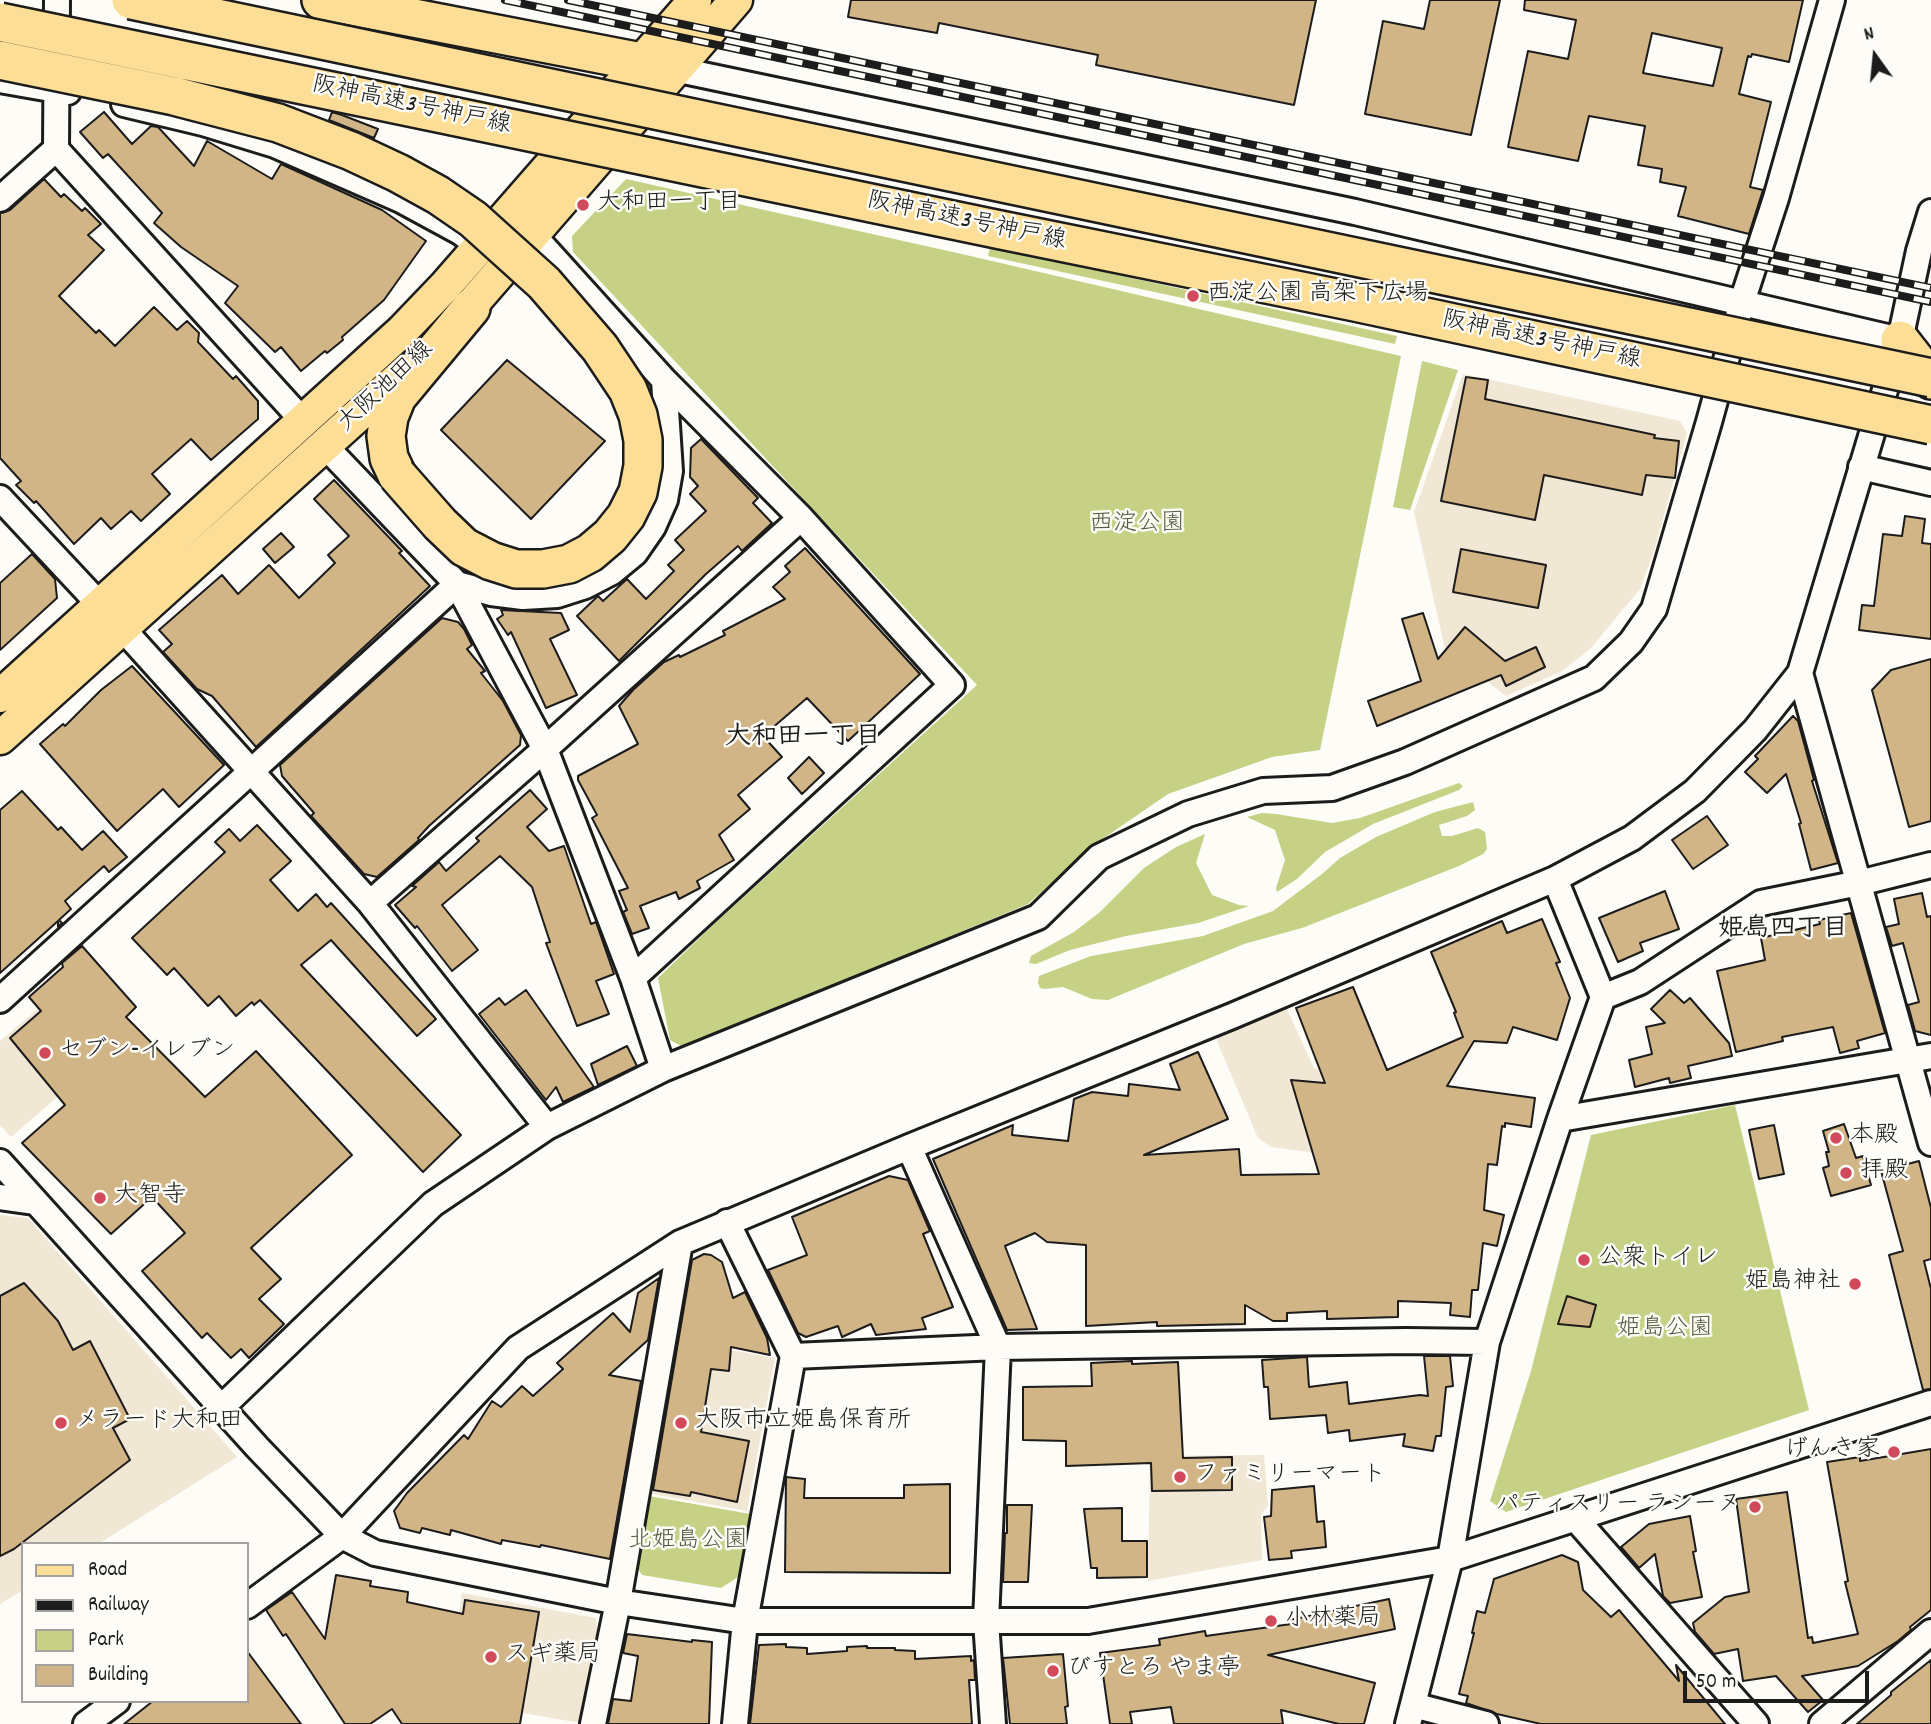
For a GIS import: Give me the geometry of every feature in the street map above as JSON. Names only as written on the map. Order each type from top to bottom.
[{"type":"highway","name":"阪神高速3号神戸線","points":[[131,0],[1931,379]]},
{"type":"highway","points":[[321,0],[640,62]]},
{"type":"highway","name":"阪神高速3号神戸線","points":[[0,22],[1342,299],[1931,425]]},
{"type":"highway","points":[[0,60],[174,96],[278,123],[351,151],[418,184],[473,219],[544,283],[615,368],[638,415],[643,440],[643,466],[638,492],[626,516],[610,536],[590,553],[569,564],[543,569],[516,569],[491,561],[464,547],[397,475],[389,458],[386,436],[389,417],[397,397],[471,308]]},
{"type":"highway","points":[[1904,340],[1931,379]]},
{"type":"main road","name":"大阪池田線","points":[[0,696],[402,331],[480,247],[695,0]]},
{"type":"main road","name":"大阪池田線","points":[[0,738],[325,446],[471,308],[736,0]]},
{"type":"street","points":[[57,0],[56,149],[304,422]]},
{"type":"street","points":[[222,1407],[433,1204],[547,1127],[663,1069],[1038,917],[1099,857],[1188,814],[1263,791],[1332,788],[1405,762],[1594,678],[1631,642],[1654,609],[1709,422],[1751,304],[1776,198],[1832,0]]},
{"type":"street","points":[[640,62],[1355,212],[1904,340]]},
{"type":"street","points":[[0,80],[203,122],[275,145],[401,200],[460,232],[480,247]]},
{"type":"street","points":[[0,199],[56,149]]},
{"type":"street","points":[[248,1605],[342,1536],[518,1348],[680,1243],[1232,1016],[1555,879],[1632,838],[1695,791],[1755,730],[1800,673],[1861,467],[1904,340],[1925,253],[1931,212]]},
{"type":"street","points":[[533,234],[664,380],[801,518],[952,685],[633,978]]},
{"type":"street","points":[[457,584],[491,593],[523,597],[556,594],[585,586],[612,572],[635,552],[653,527],[664,500],[670,471],[664,380]]},
{"type":"street","points":[[325,446],[457,584],[545,749],[633,978],[663,1069]]},
{"type":"street","points":[[1861,467],[1931,483]]},
{"type":"street","points":[[0,498],[100,605]]},
{"type":"street","points":[[370,903],[801,518]]},
{"type":"street","points":[[0,1000],[457,584]]},
{"type":"street","points":[[122,628],[370,903],[547,1127]]},
{"type":"street","points":[[1800,673],[1859,883],[1920,1058],[1931,1143]]},
{"type":"street","points":[[1603,997],[1640,982],[1760,903],[1859,883],[1931,864]]},
{"type":"street","points":[[1486,1724],[1411,1715],[1450,1559],[1487,1342],[1603,997],[1555,879]]},
{"type":"street","points":[[1560,1119],[1920,1058]]},
{"type":"street","points":[[909,1147],[998,1347],[986,1621],[993,1724]]},
{"type":"street","points":[[0,1162],[257,1447],[342,1536],[375,1553],[618,1602],[745,1621],[1088,1621],[1450,1559],[1931,1403]]},
{"type":"street","points":[[0,1197],[34,1202]]},
{"type":"street","points":[[727,1222],[793,1356],[745,1621],[735,1724]]},
{"type":"street","points":[[593,1724],[618,1602],[680,1243]]},
{"type":"street","points":[[793,1356],[998,1347],[1487,1342]]},
{"type":"street","points":[[1575,1518],[1756,1724]]},
{"type":"street","points":[[1822,1724],[1931,1632]]},
{"type":"street","points":[[86,1724],[114,1703]]},
{"type":"shaded area","points":[[1463,374],[1680,421],[1687,433],[1654,551],[1640,589],[1590,649],[1562,671],[1506,696],[1445,649],[1414,512]]},
{"type":"shaded area","points":[[1285,1005],[1314,1068],[1341,1075],[1332,1155],[1271,1147],[1258,1138],[1217,1041],[1219,1031]]},
{"type":"shaded area","points":[[38,1009],[89,1070],[11,1137],[0,1125],[0,1041]]},
{"type":"shaded area","points":[[0,1215],[28,1218],[237,1457],[101,1542],[21,1542],[21,1591],[0,1604]]},
{"type":"shaded area","points":[[675,1340],[775,1358],[747,1511],[647,1493]]},
{"type":"shaded area","name":"ファミリーマート","points":[[1264,1455],[1268,1506],[1261,1515],[1262,1560],[1148,1581],[1150,1456]]},
{"type":"shaded area","name":"スギ薬局","points":[[462,1593],[596,1618],[597,1631],[581,1723],[446,1700]]},
{"type":"green space","name":"西淀公園","points":[[626,179],[1401,356],[1320,750],[1272,757],[1168,794],[1098,842],[1028,904],[683,1047],[670,1040],[658,978],[977,685],[573,252],[572,236]]},
{"type":"green space","name":"西淀公園 高架下広場","points":[[990,247],[1397,336],[1395,344],[988,256]]},
{"type":"green space","points":[[1422,361],[1458,370],[1410,510],[1393,507]]},
{"type":"green space","points":[[1459,783],[1463,786],[1459,790],[1373,824],[1325,852],[1297,879],[1277,892],[1285,860],[1275,830],[1247,817],[1262,813],[1332,823],[1360,818]]},
{"type":"green space","points":[[1473,802],[1475,810],[1467,816],[1439,825],[1442,836],[1452,836],[1478,828],[1485,832],[1487,849],[1483,854],[1459,866],[1302,928],[1244,944],[1108,1000],[1092,999],[1063,987],[1040,988],[1039,976],[1091,956],[1203,936],[1273,911],[1340,858],[1376,837],[1435,812]]},
{"type":"green space","points":[[1205,834],[1196,863],[1212,895],[1249,906],[1198,923],[1126,936],[1070,950],[1036,964],[1029,963],[1031,956],[1074,932],[1100,912],[1144,868],[1176,847]]},
{"type":"green space","name":"姫島公園","points":[[1735,1105],[1809,1410],[1506,1512],[1490,1501],[1531,1371],[1591,1135]]},
{"type":"green space","name":"北姫島公園","points":[[649,1496],[750,1514],[738,1577],[721,1588],[642,1575],[637,1567]]},
{"type":"building","points":[[851,0],[1316,0],[1294,105],[1096,65],[1098,55],[939,23],[937,33],[848,17]]},
{"type":"building","points":[[1430,0],[1500,0],[1471,135],[1365,114],[1383,21],[1424,29]]},
{"type":"building","points":[[1525,0],[1803,0],[1789,62],[1752,54],[1751,57],[1748,56],[1739,94],[1771,102],[1750,187],[1763,190],[1749,234],[1678,216],[1686,187],[1660,182],[1662,169],[1638,165],[1645,126],[1589,116],[1578,161],[1508,147],[1528,51],[1568,59],[1576,20],[1524,10]],"holes":[[[1652,33],[1722,48],[1713,86],[1643,73]]]},
{"type":"building","points":[[104,112],[132,144],[151,126],[158,127],[194,166],[207,141],[272,179],[281,164],[382,210],[426,241],[384,300],[342,337],[343,340],[301,371],[281,347],[275,352],[225,303],[238,286],[181,247],[154,223],[162,213],[108,154],[103,158],[80,132]]},
{"type":"building","points":[[332,112],[378,129],[374,138],[329,120]]},
{"type":"building","points":[[44,179],[61,197],[64,194],[82,211],[85,208],[101,224],[88,235],[104,250],[59,296],[96,333],[99,330],[115,346],[154,307],[177,330],[187,321],[199,333],[198,342],[233,379],[236,376],[258,401],[258,419],[211,460],[191,439],[152,474],[170,494],[141,521],[131,511],[111,529],[101,518],[74,544],[36,501],[34,503],[16,485],[21,481],[0,458],[0,213],[10,210]]},
{"type":"building","points":[[507,360],[605,441],[531,519],[441,430]]},
{"type":"building","points":[[1466,377],[1488,380],[1485,399],[1655,435],[1654,438],[1679,441],[1675,478],[1646,475],[1642,495],[1544,475],[1535,520],[1441,501]]},
{"type":"building","points":[[701,439],[758,498],[753,503],[772,523],[742,551],[738,546],[706,574],[619,661],[577,616],[598,596],[603,601],[627,579],[646,599],[674,571],[668,565],[684,550],[675,540],[706,511],[690,494],[698,486],[690,477],[691,448]]},
{"type":"building","points":[[334,480],[402,551],[399,553],[430,586],[256,747],[212,696],[197,689],[163,652],[172,644],[159,630],[222,575],[238,594],[269,565],[299,598],[335,563],[328,555],[349,536],[314,499]]},
{"type":"building","points":[[1905,516],[1925,519],[1922,543],[1931,544],[1931,639],[1859,630],[1862,605],[1874,606],[1883,534],[1902,536]]},
{"type":"building","points":[[281,533],[294,547],[275,563],[263,549]]},
{"type":"building","points":[[805,548],[920,674],[848,741],[807,698],[763,736],[782,757],[738,795],[750,809],[719,835],[734,860],[697,881],[700,888],[679,899],[676,892],[640,906],[649,928],[632,934],[623,912],[627,910],[619,891],[628,888],[592,818],[597,815],[578,776],[638,744],[619,706],[664,662],[725,635],[723,631],[785,599],[773,587],[790,572],[785,566]]},
{"type":"building","points":[[1461,549],[1546,565],[1538,608],[1453,592]]},
{"type":"building","points":[[32,554],[55,579],[57,598],[0,650],[0,583]]},
{"type":"building","points":[[501,610],[561,613],[569,630],[550,639],[577,695],[546,708],[511,632],[508,635],[497,619],[503,615]]},
{"type":"building","points":[[1423,613],[1438,659],[1465,627],[1505,661],[1536,647],[1545,667],[1506,686],[1501,675],[1377,726],[1368,701],[1421,681],[1402,619]]},
{"type":"building","points":[[442,618],[458,622],[464,629],[472,645],[467,649],[485,671],[481,673],[503,701],[521,735],[520,745],[429,826],[419,840],[377,877],[364,874],[311,816],[314,813],[282,776],[280,765]]},
{"type":"building","points":[[1931,659],[1931,821],[1909,827],[1872,690],[1891,670]]},
{"type":"building","points":[[132,666],[224,765],[179,807],[163,789],[117,831],[40,744],[63,724],[65,726],[101,690]]},
{"type":"building","points":[[1793,716],[1798,721],[1814,780],[1812,781],[1838,863],[1811,870],[1799,824],[1801,823],[1786,774],[1767,793],[1745,772],[1758,759],[1755,756]]},
{"type":"building","points":[[809,757],[824,773],[802,794],[788,778]]},
{"type":"building","points":[[530,790],[547,809],[527,827],[549,851],[564,846],[591,924],[596,922],[614,974],[596,981],[609,1014],[577,1026],[546,943],[550,942],[532,887],[500,856],[442,905],[478,950],[452,971],[417,926],[415,928],[395,905],[439,862],[446,871],[479,841],[476,838]]},
{"type":"building","points":[[22,791],[58,830],[61,827],[82,850],[103,831],[127,857],[109,872],[104,866],[65,901],[71,909],[59,920],[62,923],[58,927],[58,921],[0,973],[0,810]]},
{"type":"building","points":[[1707,816],[1728,845],[1693,869],[1672,840]]},
{"type":"building","points":[[257,825],[291,861],[270,880],[298,911],[316,894],[327,907],[331,903],[436,1019],[417,1036],[331,940],[301,965],[461,1135],[423,1172],[260,1000],[254,1005],[252,1002],[236,1016],[219,996],[208,1006],[174,968],[167,975],[132,938],[225,852],[215,842],[229,829],[240,841]]},
{"type":"building","points":[[1665,891],[1679,929],[1640,943],[1643,951],[1618,962],[1599,918]]},
{"type":"building","points":[[1922,893],[1927,917],[1931,916],[1931,1035],[1915,1031],[1908,1005],[1919,1002],[1903,943],[1892,946],[1886,927],[1899,924],[1894,899]]},
{"type":"building","points":[[1851,913],[1885,1033],[1857,1041],[1859,1048],[1840,1053],[1833,1027],[1782,1037],[1783,1041],[1736,1052],[1717,971],[1765,960],[1761,938],[1820,924],[1819,920]]},
{"type":"building","points":[[1542,919],[1560,962],[1556,963],[1570,998],[1557,1040],[1513,1027],[1507,1043],[1474,1041],[1447,1086],[1535,1098],[1531,1127],[1505,1123],[1505,1127],[1502,1126],[1497,1165],[1488,1164],[1484,1210],[1504,1215],[1497,1246],[1483,1243],[1478,1290],[1472,1290],[1470,1317],[1450,1315],[1451,1303],[1398,1301],[1398,1317],[1327,1319],[1327,1311],[1287,1313],[1287,1321],[1273,1321],[1245,1305],[1245,1324],[1157,1326],[1157,1322],[1086,1326],[1086,1245],[1047,1242],[1035,1233],[1005,1246],[1037,1329],[1007,1330],[933,1159],[1013,1125],[1012,1135],[1068,1141],[1074,1099],[1092,1092],[1128,1096],[1129,1084],[1180,1090],[1170,1064],[1198,1052],[1228,1119],[1144,1155],[1239,1149],[1241,1175],[1319,1174],[1291,1080],[1325,1083],[1296,1008],[1353,987],[1387,1070],[1463,1037],[1454,1013],[1456,1012],[1431,952],[1502,921],[1507,933]]},
{"type":"building","points":[[82,946],[136,1007],[126,1017],[205,1097],[256,1051],[352,1155],[251,1248],[281,1279],[259,1299],[284,1324],[249,1358],[241,1349],[231,1358],[207,1333],[202,1338],[142,1271],[185,1233],[152,1197],[111,1234],[22,1143],[65,1105],[10,1038],[41,1011],[29,997]]},
{"type":"building","points":[[526,990],[594,1087],[563,1102],[556,1087],[546,1100],[479,1014],[499,998],[505,1005]]},
{"type":"building","points":[[1670,990],[1684,1003],[1690,998],[1729,1043],[1732,1056],[1688,1066],[1691,1078],[1670,1083],[1669,1078],[1635,1087],[1629,1060],[1652,1054],[1646,1027],[1665,1023],[1651,1009]]},
{"type":"building","points":[[627,1046],[637,1066],[598,1085],[591,1064]]},
{"type":"building","name":"拝殿","points":[[1844,1124],[1856,1158],[1863,1156],[1871,1185],[1831,1196],[1823,1168],[1829,1166],[1826,1152],[1829,1152],[1823,1131]]},
{"type":"building","points":[[1774,1125],[1784,1174],[1759,1179],[1749,1130]]},
{"type":"building","points":[[1919,1161],[1931,1208],[1931,1259],[1924,1261],[1931,1289],[1931,1389],[1923,1390],[1889,1255],[1903,1251],[1881,1171]]},
{"type":"building","points":[[889,1176],[908,1180],[930,1231],[923,1234],[953,1307],[922,1318],[926,1329],[876,1335],[871,1324],[842,1337],[838,1326],[806,1337],[798,1333],[768,1270],[807,1255],[792,1217]]},
{"type":"building","points":[[704,1254],[722,1262],[733,1298],[745,1292],[767,1338],[770,1355],[731,1347],[729,1371],[711,1369],[701,1432],[749,1441],[737,1502],[691,1492],[690,1496],[653,1490],[692,1260]]},
{"type":"building","points":[[659,1278],[648,1340],[609,1375],[641,1381],[610,1559],[541,1545],[540,1547],[502,1540],[501,1544],[451,1530],[450,1535],[422,1528],[420,1533],[400,1528],[394,1511],[407,1493],[464,1435],[468,1439],[492,1401],[501,1407],[522,1386],[533,1396],[563,1369],[557,1363],[613,1313],[630,1332],[638,1293]]},
{"type":"building","name":"メラード大和田","points":[[24,1283],[58,1321],[73,1350],[90,1341],[130,1419],[113,1428],[130,1460],[14,1549],[0,1556],[0,1296]]},
{"type":"building","points":[[1567,1296],[1596,1305],[1590,1327],[1558,1324]]},
{"type":"building","points":[[1424,1356],[1450,1356],[1453,1386],[1446,1387],[1441,1436],[1436,1436],[1433,1451],[1403,1446],[1405,1434],[1350,1441],[1349,1430],[1328,1433],[1326,1415],[1270,1419],[1268,1387],[1264,1387],[1262,1360],[1307,1357],[1309,1387],[1347,1382],[1349,1404],[1428,1396]]},
{"type":"building","points":[[1132,1361],[1132,1364],[1178,1362],[1183,1458],[1232,1457],[1232,1490],[1152,1491],[1151,1463],[1066,1466],[1066,1441],[1023,1440],[1023,1387],[1092,1386],[1091,1363]]},
{"type":"building","points":[[1931,1449],[1931,1610],[1898,1641],[1858,1666],[1802,1676],[1823,1700],[1808,1712],[1776,1676],[1743,1681],[1738,1649],[1714,1654],[1695,1632],[1693,1623],[1725,1597],[1749,1592],[1736,1499],[1787,1492],[1808,1638],[1812,1637],[1813,1643],[1858,1634],[1845,1582],[1848,1581],[1827,1462],[1860,1457],[1860,1461]]},
{"type":"building","points":[[786,1477],[805,1479],[804,1498],[904,1498],[904,1485],[950,1484],[950,1573],[785,1572]]},
{"type":"building","points":[[1314,1486],[1317,1522],[1324,1521],[1326,1547],[1291,1551],[1292,1558],[1269,1560],[1264,1517],[1271,1516],[1272,1490]]},
{"type":"building","points":[[1007,1505],[1032,1505],[1028,1582],[1003,1582]]},
{"type":"building","points":[[1122,1508],[1122,1541],[1147,1541],[1147,1577],[1097,1578],[1097,1568],[1091,1568],[1084,1509]]},
{"type":"building","points":[[1690,1516],[1696,1551],[1693,1552],[1702,1597],[1670,1603],[1663,1596],[1655,1554],[1639,1568],[1621,1547],[1649,1524]]},
{"type":"building","points":[[1562,1555],[1578,1562],[1583,1590],[1611,1617],[1619,1610],[1679,1681],[1676,1665],[1725,1724],[1541,1724],[1497,1714],[1466,1703],[1468,1696],[1459,1694],[1472,1633],[1477,1611],[1485,1613],[1494,1579]]},
{"type":"building","points":[[336,1575],[371,1581],[370,1586],[408,1592],[407,1602],[463,1614],[465,1600],[539,1612],[520,1724],[402,1724],[392,1709],[370,1724],[345,1724],[286,1634],[283,1636],[266,1610],[292,1592],[325,1639]]},
{"type":"building","points":[[1389,1599],[1395,1629],[1268,1655],[1375,1683],[1364,1724],[1339,1724],[1281,1710],[1283,1724],[1174,1724],[1171,1707],[1130,1712],[1132,1724],[1110,1724],[1100,1653],[1160,1645],[1159,1639],[1205,1631],[1206,1636],[1291,1624],[1290,1620]]},
{"type":"building","points":[[627,1634],[712,1642],[709,1724],[608,1724],[613,1699],[631,1701],[638,1656],[623,1653]]},
{"type":"building","points":[[786,1644],[786,1647],[807,1648],[807,1654],[847,1651],[847,1647],[867,1646],[915,1651],[915,1659],[971,1656],[971,1661],[974,1660],[975,1680],[969,1680],[972,1724],[750,1724],[759,1645]]},
{"type":"building","points":[[248,1652],[301,1724],[124,1724],[150,1703],[248,1703]]},
{"type":"building","points":[[1063,1654],[1067,1724],[1010,1724],[1003,1658]]},
{"type":"building","points":[[1931,1660],[1931,1724],[1857,1724],[1891,1695],[1891,1692]]},
{"type":"railway","points":[[505,0],[1931,302]]},
{"type":"railway","points":[[568,0],[1931,288]]},
{"type":"place","name":"大和田一丁目","points":[[583,205]]},
{"type":"place","name":"西淀公園 高架下広場","points":[[1193,296]]},
{"type":"place","name":"セブン-イレブン","points":[[45,1053]]},
{"type":"place","name":"本殿","points":[[1836,1138]]},
{"type":"place","name":"拝殿","points":[[1846,1173]]},
{"type":"place","name":"大智寺","points":[[100,1198]]},
{"type":"place","name":"公衆トイレ","points":[[1584,1260]]},
{"type":"place","name":"姫島神社","points":[[1855,1284]]},
{"type":"place","name":"メラード大和田","points":[[61,1423]]},
{"type":"place","name":"大阪市立姫島保育所","points":[[681,1423]]},
{"type":"place","name":"げんき家","points":[[1894,1452]]},
{"type":"place","name":"ファミリーマート","points":[[1180,1477]]},
{"type":"place","name":"パティスリー ラシーヌ","points":[[1755,1507]]},
{"type":"place","name":"小林薬局","points":[[1271,1621]]},
{"type":"place","name":"スギ薬局","points":[[491,1657]]},
{"type":"place","name":"びすとろ やま亭","points":[[1053,1671]]},
{"type":"district","name":"大和田一丁目","points":[[803,739]]},
{"type":"district","name":"姫島四丁目","points":[[1783,931]]}]
